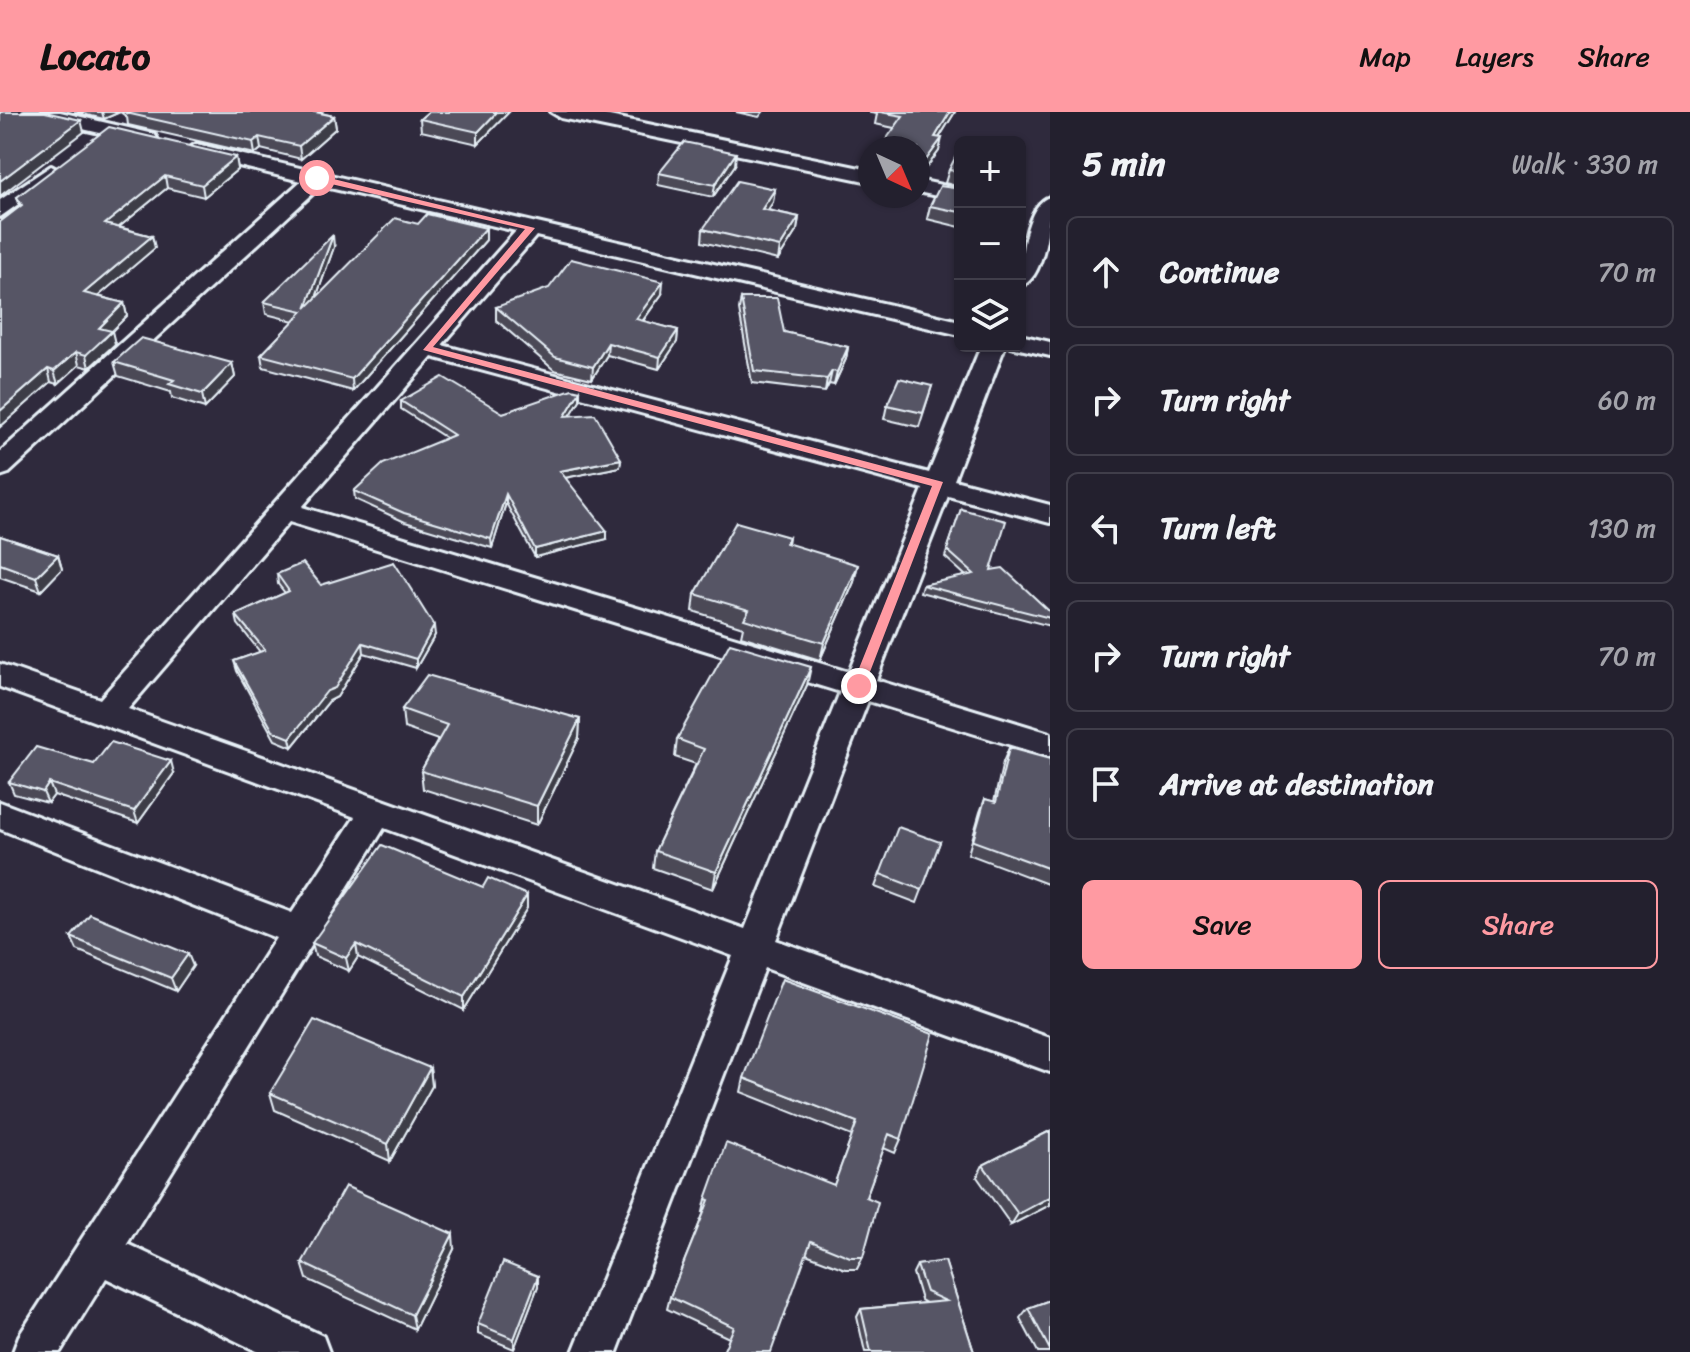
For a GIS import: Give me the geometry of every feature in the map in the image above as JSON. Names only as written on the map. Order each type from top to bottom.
[{"type":"street","points":[[34,112],[954,327]]},
{"type":"street","points":[[0,210],[131,112]]},
{"type":"street","points":[[561,112],[858,174]]},
{"type":"street","points":[[0,467],[317,178]]},
{"type":"street","points":[[930,189],[954,194]]},
{"type":"street","points":[[1026,208],[1049,210],[1026,265]]},
{"type":"street","points":[[106,713],[531,228]]},
{"type":"street","points":[[1026,343],[1050,349]]},
{"type":"street","points":[[426,348],[1050,514]]},
{"type":"street","points":[[595,1352],[991,352]]},
{"type":"street","points":[[284,511],[1050,745]]},
{"type":"street","points":[[0,675],[1050,1055]]},
{"type":"street","points":[[35,1352],[377,810]]},
{"type":"street","points":[[0,815],[300,932]]},
{"type":"street","points":[[98,1252],[307,1352]]},
{"type":"building","points":[[0,112],[45,112],[81,120],[0,181]]},
{"type":"building","points":[[126,112],[315,112],[334,116],[299,146],[259,137],[253,142]]},
{"type":"building","points":[[428,112],[497,112],[478,132],[420,119]]},
{"type":"building","points":[[880,112],[950,112],[935,137],[942,138],[930,154],[930,136],[889,136],[903,116]]},
{"type":"building","points":[[109,127],[236,157],[202,185],[165,176],[105,224],[152,236],[84,293],[124,303],[99,328],[112,331],[86,355],[76,352],[54,371],[48,369],[0,411],[0,222],[22,205],[17,197]]},
{"type":"building","points":[[684,142],[736,153],[715,185],[659,173]]},
{"type":"building","points":[[737,181],[775,189],[762,209],[799,217],[780,247],[703,229]]},
{"type":"building","points":[[940,186],[954,188],[954,211],[930,206]]},
{"type":"building","points":[[427,214],[486,228],[352,379],[261,355],[303,311],[264,302],[333,235],[306,308],[395,218],[418,224]]},
{"type":"building","points":[[571,259],[663,282],[636,319],[678,330],[660,357],[608,343],[593,367],[555,357],[496,307],[549,288]]},
{"type":"building","points":[[741,298],[777,298],[784,332],[848,347],[837,372],[832,371],[827,379],[754,371]]},
{"type":"building","points":[[141,338],[232,363],[202,394],[169,384],[174,380],[114,362]]},
{"type":"building","points":[[443,377],[503,413],[572,389],[580,391],[565,416],[595,414],[621,459],[560,471],[607,531],[535,549],[506,494],[491,539],[404,513],[354,491],[383,464],[454,435],[401,401]]},
{"type":"building","points":[[899,378],[932,386],[923,413],[887,405]]},
{"type":"building","points":[[961,509],[1006,521],[991,570],[1003,568],[1050,612],[1050,618],[922,585],[974,574],[947,550]]},
{"type":"building","points":[[736,522],[789,537],[786,543],[858,565],[824,643],[744,619],[749,610],[695,594]]},
{"type":"building","points":[[0,536],[58,555],[36,577],[0,564]]},
{"type":"building","points":[[394,562],[434,626],[416,659],[363,643],[335,688],[327,691],[290,738],[273,731],[234,661],[265,650],[236,615],[289,591],[277,574],[303,563],[321,585]]},
{"type":"building","points":[[730,643],[811,667],[716,872],[655,851],[704,749],[677,739]]},
{"type":"building","points":[[427,675],[580,719],[537,806],[421,771],[447,725],[402,709]]},
{"type":"building","points":[[111,742],[171,761],[134,811],[49,783],[43,792],[9,782],[36,747],[94,764]]},
{"type":"building","points":[[1009,748],[1050,759],[1050,869],[973,841],[985,799],[996,802]]},
{"type":"building","points":[[898,827],[940,842],[922,890],[880,874]]},
{"type":"building","points":[[382,845],[483,887],[488,878],[527,895],[464,997],[356,944],[346,958],[312,943]]},
{"type":"building","points":[[90,914],[188,954],[171,978],[71,937]]},
{"type":"building","points":[[782,979],[933,1034],[901,1139],[889,1134],[866,1197],[878,1202],[863,1257],[850,1257],[811,1241],[771,1352],[723,1352],[734,1327],[670,1297],[709,1200],[706,1199],[726,1143],[834,1185],[857,1122],[744,1078]]},
{"type":"building","points":[[314,1020],[430,1068],[388,1144],[270,1093]]},
{"type":"building","points":[[1050,1131],[1050,1197],[1018,1214],[983,1165]]},
{"type":"building","points":[[345,1186],[453,1234],[412,1315],[302,1263]]},
{"type":"building","points":[[945,1261],[974,1352],[871,1352],[861,1309],[946,1301],[926,1292],[917,1265]]},
{"type":"building","points":[[503,1262],[538,1276],[514,1339],[478,1324]]},
{"type":"building","points":[[1050,1300],[1050,1350],[1028,1308]]},
{"type":"route","points":[[317,178],[531,228],[426,348],[939,484],[859,686]]}]
